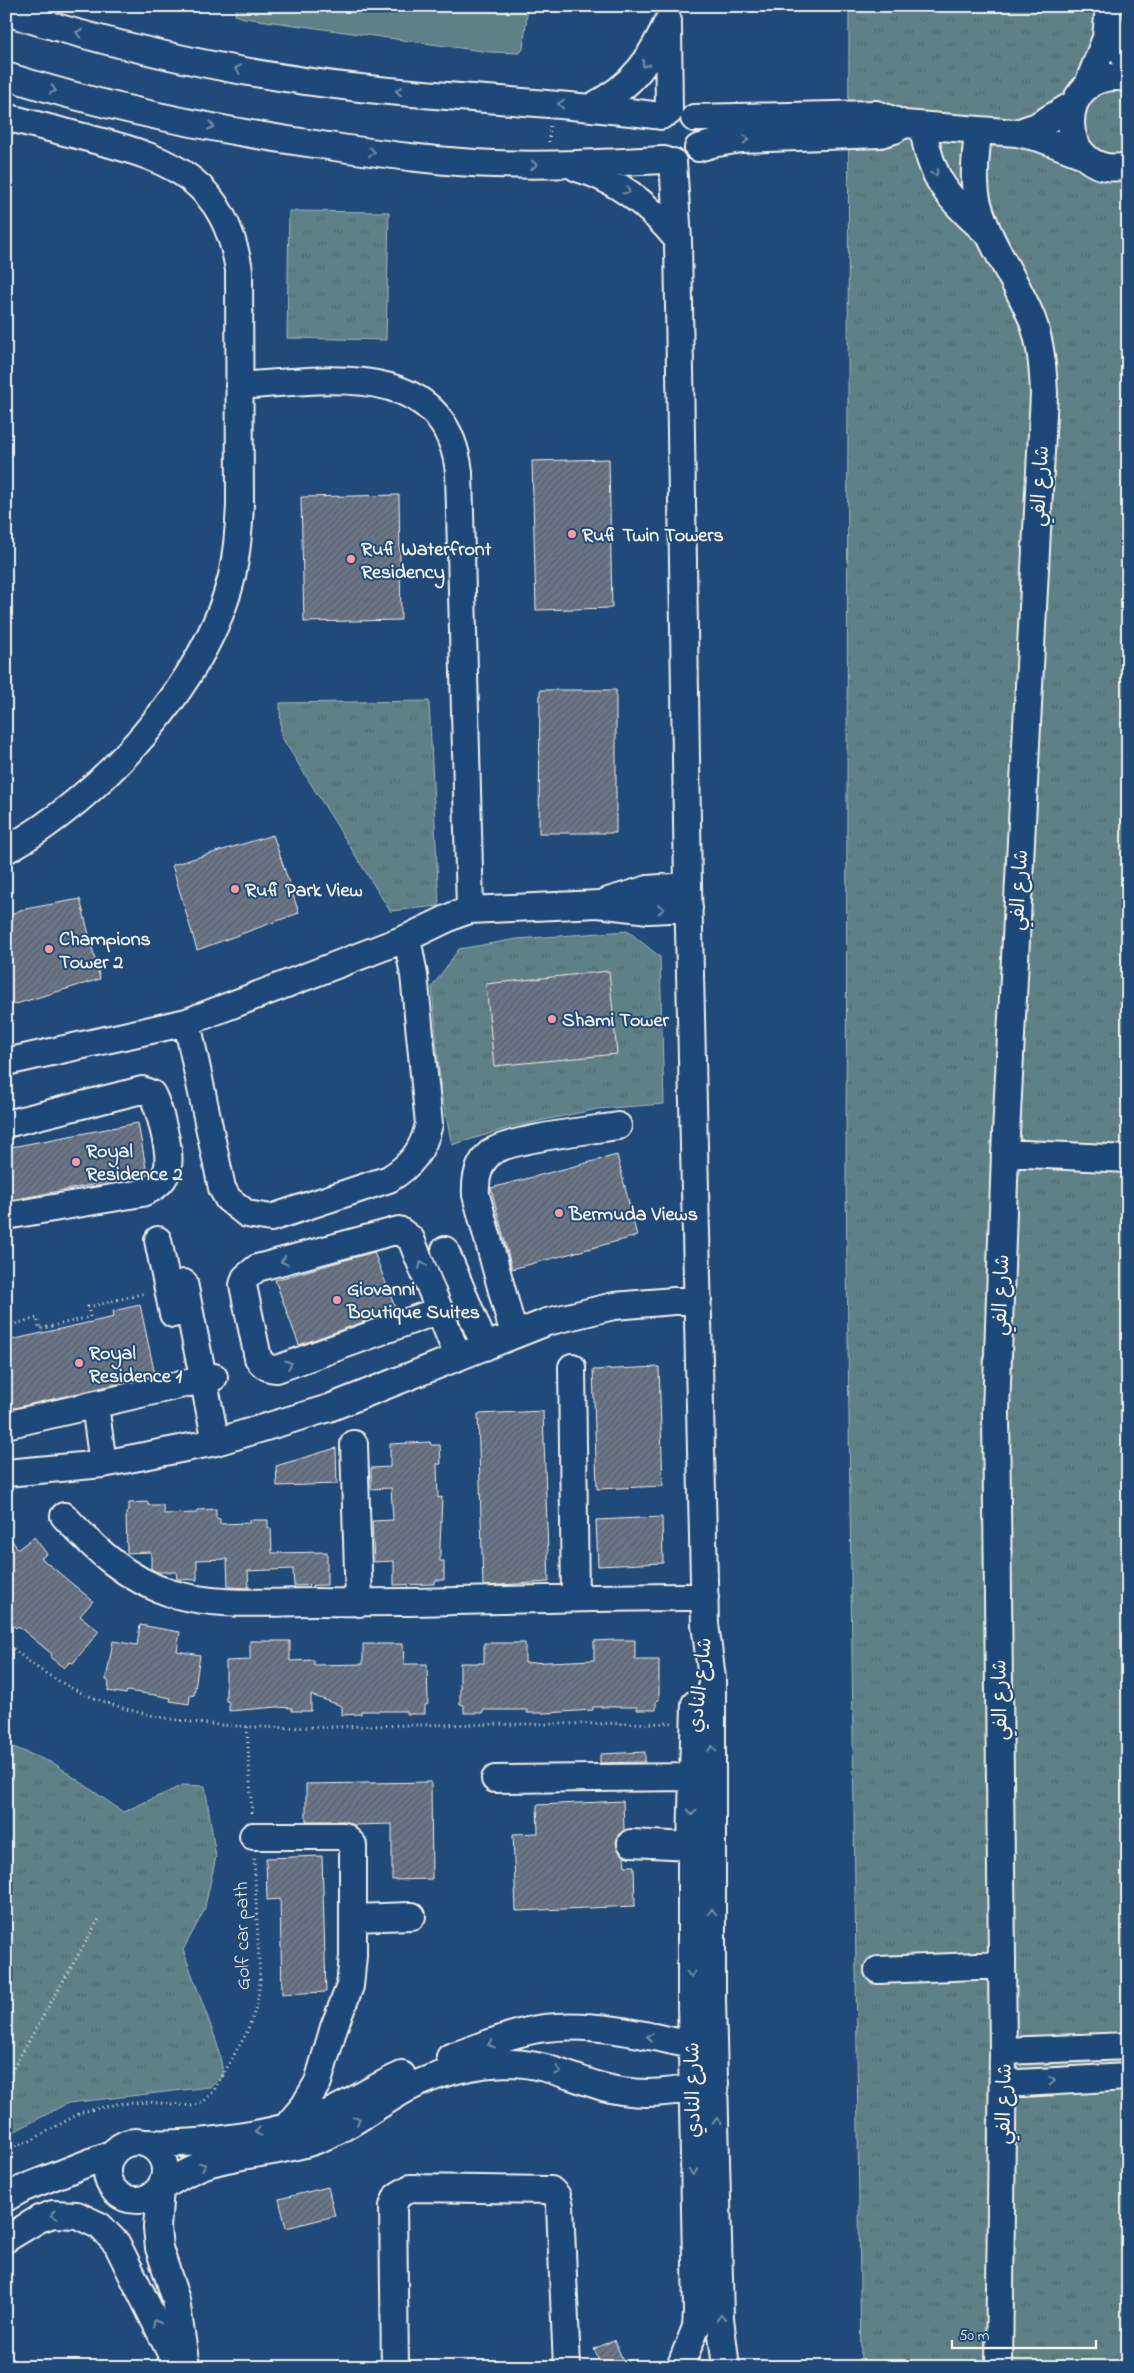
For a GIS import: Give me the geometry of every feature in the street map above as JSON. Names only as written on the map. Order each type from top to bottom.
[{"type":"street","points":[[6,12],[124,45],[280,76],[360,88],[593,106],[682,116],[876,114],[914,125],[1017,133],[1040,138],[1084,155],[1101,166],[1111,168],[1128,166]]},
{"type":"street","points":[[593,106],[618,92],[639,72],[650,57],[668,14]]},
{"type":"street","points":[[6,76],[164,117],[294,141],[426,158],[492,164],[558,165],[669,161],[688,159],[698,148],[701,133],[682,116],[668,14]]},
{"type":"street","points":[[1109,14],[1128,65]]},
{"type":"street","points":[[1084,155],[1077,147],[1071,131],[1071,115],[1101,55],[1109,14]]},
{"type":"street","points":[[1017,133],[1050,119],[1106,78],[1128,78]]},
{"type":"street","points":[[682,116],[651,130],[650,139],[652,147],[669,161],[678,240],[689,897],[705,1624]]},
{"type":"street","points":[[6,117],[136,150],[162,160],[186,174],[206,194],[222,216],[234,242],[239,270],[240,386],[238,541],[226,594],[204,645],[157,718],[129,752],[66,812],[6,850]]},
{"type":"street","points":[[698,148],[741,139],[880,134],[914,125]]},
{"type":"street","points":[[914,125],[934,173],[946,192],[989,235]]},
{"type":"street","points":[[978,131],[974,167],[978,203],[989,235]]},
{"type":"street","points":[[558,165],[604,178],[621,187],[652,211],[678,240]]},
{"type":"street","name":"شارع الفي","points":[[989,235],[1031,317],[1039,342],[1043,368],[1005,1154],[996,1412],[1004,2051],[999,2367]]},
{"type":"street","points":[[240,386],[350,380],[393,387],[426,404],[450,434],[459,472],[470,910]]},
{"type":"street","points":[[6,1062],[187,1022],[407,938],[455,915],[470,910],[598,904],[650,910],[689,897]]},
{"type":"street","points":[[187,1022],[222,1188],[236,1208],[247,1214],[272,1218],[389,1179],[404,1169],[416,1157],[425,1141],[429,1124],[414,975],[407,938]]},
{"type":"street","points":[[6,1124],[142,1090],[152,1094],[157,1104],[170,1155],[167,1172],[163,1179],[150,1190],[6,1216]]},
{"type":"street","points":[[514,1335],[476,1195],[477,1172],[491,1153],[500,1147],[618,1126]]},
{"type":"street","points":[[1005,1154],[1128,1159]]},
{"type":"street","points":[[440,1310],[277,1369],[271,1369],[266,1367],[258,1358],[243,1285],[245,1278],[258,1268],[399,1230],[411,1240],[440,1310],[458,1357]]},
{"type":"street","points":[[158,1240],[182,1284],[202,1380],[221,1440]]},
{"type":"street","points":[[445,1250],[485,1347]]},
{"type":"street","points":[[6,1473],[103,1464],[221,1440],[329,1408],[547,1322],[580,1313],[648,1302],[698,1299]]},
{"type":"street","points":[[572,1367],[575,1598]]},
{"type":"street","points":[[6,1425],[202,1380]]},
{"type":"street","points":[[95,1405],[103,1464]]},
{"type":"street","points":[[354,1444],[359,1603]]},
{"type":"street","points":[[64,1516],[93,1547],[116,1566],[142,1581],[170,1593],[199,1599],[359,1603],[705,1597]]},
{"type":"street","name":"شارع النادي","points":[[705,1624],[694,1723],[691,1846],[704,2086],[721,2338],[726,2367]]},
{"type":"street","name":"شارع النادي","points":[[703,2047],[712,2000],[712,1678],[705,1624]]},
{"type":"street","points":[[495,1779],[693,1777]]},
{"type":"street","points":[[253,1836],[338,1835],[348,1838],[353,1845],[353,1971],[350,1986],[334,2026],[327,2055],[312,2095],[285,2127]]},
{"type":"street","points":[[631,1843],[691,1846]]},
{"type":"street","points":[[353,1918],[412,1916]]},
{"type":"street","points":[[878,1970],[1002,1965]]},
{"type":"street","points":[[6,2198],[44,2180],[111,2154],[126,2143],[193,2143],[285,2127],[330,2112],[385,2083],[435,2061],[515,2034],[545,2028],[575,2026],[605,2028],[703,2047]]},
{"type":"street","points":[[1004,2051],[1128,2046]]},
{"type":"street","points":[[314,2141],[330,2112],[334,2090],[327,2055]]},
{"type":"street","points":[[44,2180],[79,2181],[129,2200],[146,2199],[177,2177],[216,2161],[264,2154],[314,2141],[363,2117],[407,2089],[430,2079],[473,2066],[493,2064],[531,2065],[567,2073],[604,2087],[630,2092],[665,2093],[704,2086]]},
{"type":"street","points":[[1003,2084],[1128,2077]]},
{"type":"street","name":"شارع النادي","points":[[680,2367],[696,2327],[704,2086]]},
{"type":"street","points":[[145,2143],[160,2154],[164,2162],[165,2171],[160,2189],[157,2228],[159,2248],[176,2300],[186,2367]]},
{"type":"street","points":[[111,2154],[106,2173],[117,2194],[159,2248]]},
{"type":"street","points":[[395,2367],[393,2206],[397,2196],[410,2188],[551,2190],[557,2196],[560,2206],[566,2367]]},
{"type":"street","points":[[6,2239],[39,2219],[53,2214],[77,2215],[100,2226],[117,2244],[178,2367]]},
{"type":"street","points":[[691,2367],[701,2332],[697,2313]]},
{"type":"path","points":[[551,104],[558,165]]},
{"type":"path","points":[[6,1326],[37,1318],[40,1330],[90,1317],[88,1307],[182,1284]]},
{"type":"path","points":[[6,1642],[51,1678],[98,1701],[152,1716],[247,1727],[694,1723]]},
{"type":"path","name":"Golf car path","points":[[6,2149],[30,2141],[82,2112],[117,2104],[148,2102],[193,2106],[204,2101],[213,2092],[246,2034],[256,2005],[260,1982],[247,1727]]},
{"type":"path","points":[[6,2081],[100,1917]]},
{"type":"green space","points":[[236,6],[528,6],[523,49],[520,53],[489,52],[244,18],[235,15]]},
{"type":"green space","points":[[849,6],[1128,6],[1128,2367],[861,2367],[846,1181]]},
{"type":"green space","points":[[289,211],[389,212],[386,340],[287,338]]},
{"type":"green space","points":[[429,701],[439,906],[390,911],[281,736],[280,703]]},
{"type":"green space","points":[[628,931],[660,957],[664,1104],[598,1109],[515,1126],[452,1145],[441,1093],[432,987],[459,949],[517,939]]},
{"type":"green space","points":[[6,1744],[55,1764],[123,1812],[183,1785],[205,1786],[216,1857],[204,1911],[183,1950],[217,2043],[224,2076],[210,2087],[68,2103],[6,2136]]},
{"type":"building","name":"Rufi Twin Towers","points":[[609,459],[612,608],[536,610],[532,461]]},
{"type":"building","name":"Rufi Waterfront Residency","points":[[399,495],[401,620],[304,622],[301,497]]},
{"type":"building","points":[[540,690],[616,690],[616,833],[539,833]]},
{"type":"building","name":"Rufi Park View","points":[[273,835],[299,913],[197,950],[172,865]]},
{"type":"building","name":"Champions Tower 2","points":[[80,899],[100,979],[6,1007],[6,918],[20,910]]},
{"type":"building","name":"Shami Tower","points":[[609,971],[617,1054],[494,1066],[486,984]]},
{"type":"building","name":"Royal Residence 2","points":[[138,1123],[147,1173],[145,1175],[6,1201],[6,1148]]},
{"type":"building","name":"Bermuda Views","points":[[617,1155],[637,1236],[512,1269],[491,1188]]},
{"type":"building","name":"Giovanni Boutique Suites","points":[[374,1252],[396,1310],[299,1345],[275,1280]]},
{"type":"building","name":"Royal Residence 1","points":[[140,1305],[155,1375],[6,1410],[6,1341],[114,1317],[113,1311]]},
{"type":"building","points":[[659,1367],[663,1486],[597,1489],[593,1370]]},
{"type":"building","points":[[543,1411],[549,1582],[483,1586],[478,1414]]},
{"type":"building","points":[[430,1442],[431,1445],[440,1445],[441,1464],[437,1464],[438,1498],[442,1497],[440,1561],[444,1561],[444,1580],[436,1580],[434,1584],[394,1585],[394,1561],[374,1562],[372,1521],[393,1520],[391,1488],[371,1489],[371,1468],[390,1467],[390,1444]]},
{"type":"building","points":[[336,1448],[337,1484],[277,1486],[276,1466]]},
{"type":"building","points":[[148,1502],[148,1505],[163,1505],[164,1514],[197,1513],[197,1510],[216,1509],[216,1518],[220,1519],[220,1524],[249,1523],[249,1520],[268,1520],[268,1528],[271,1529],[272,1553],[327,1552],[327,1585],[294,1586],[293,1569],[248,1571],[249,1588],[228,1587],[227,1559],[197,1560],[197,1580],[177,1579],[176,1572],[158,1572],[151,1569],[151,1552],[127,1553],[126,1513],[129,1511],[129,1503]]},
{"type":"building","points":[[662,1517],[663,1563],[598,1566],[596,1520]]},
{"type":"building","points":[[6,1532],[18,1549],[34,1537],[47,1554],[41,1558],[93,1601],[80,1616],[99,1631],[73,1663],[70,1662],[64,1668],[50,1657],[52,1654],[18,1626],[16,1628],[6,1620]]},
{"type":"building","points":[[140,1625],[180,1632],[177,1651],[200,1655],[194,1695],[190,1696],[189,1704],[170,1701],[171,1698],[155,1695],[127,1691],[126,1694],[108,1691],[109,1682],[106,1680],[113,1641],[137,1645]]},
{"type":"building","points":[[635,1640],[635,1660],[659,1660],[659,1700],[656,1701],[656,1710],[637,1710],[637,1707],[593,1707],[593,1710],[546,1713],[527,1713],[527,1710],[483,1710],[483,1713],[464,1713],[464,1705],[460,1704],[460,1663],[484,1663],[484,1643],[525,1643],[525,1663],[594,1660],[594,1641]]},
{"type":"building","points":[[250,1641],[290,1641],[290,1661],[314,1660],[314,1665],[363,1664],[363,1644],[403,1644],[404,1664],[427,1664],[428,1704],[425,1705],[425,1714],[406,1714],[406,1711],[361,1711],[361,1714],[342,1715],[342,1706],[311,1695],[311,1711],[292,1711],[292,1708],[277,1707],[229,1711],[229,1702],[226,1701],[226,1661],[250,1660]]},
{"type":"building","points":[[645,1752],[645,1762],[600,1763],[600,1754]]},
{"type":"building","points":[[431,1782],[432,1879],[392,1880],[392,1824],[354,1825],[344,1821],[306,1821],[306,1784]]},
{"type":"building","points":[[623,1801],[624,1830],[618,1835],[616,1843],[618,1850],[624,1856],[625,1866],[634,1866],[635,1906],[516,1911],[513,1834],[538,1833],[537,1805]]},
{"type":"building","points":[[322,1856],[326,1992],[282,1994],[280,1899],[267,1900],[266,1858]]},
{"type":"building","points":[[328,2187],[335,2216],[286,2228],[279,2199]]},
{"type":"building","points":[[614,2340],[626,2367],[602,2367],[594,2349]]},
{"type":"place","name":"Rufi Twin Towers","points":[[572,534]]},
{"type":"place","name":"Rufi Waterfront Residency","points":[[351,559]]},
{"type":"place","name":"Rufi Park View","points":[[235,889]]},
{"type":"place","name":"Champions Tower 2","points":[[49,949]]},
{"type":"place","name":"Shami Tower","points":[[552,1019]]},
{"type":"place","name":"Royal Residence 2","points":[[76,1162]]},
{"type":"place","name":"Bermuda Views","points":[[559,1213]]},
{"type":"place","name":"Giovanni Boutique Suites","points":[[337,1300]]},
{"type":"place","name":"Royal Residence 1","points":[[79,1363]]}]
